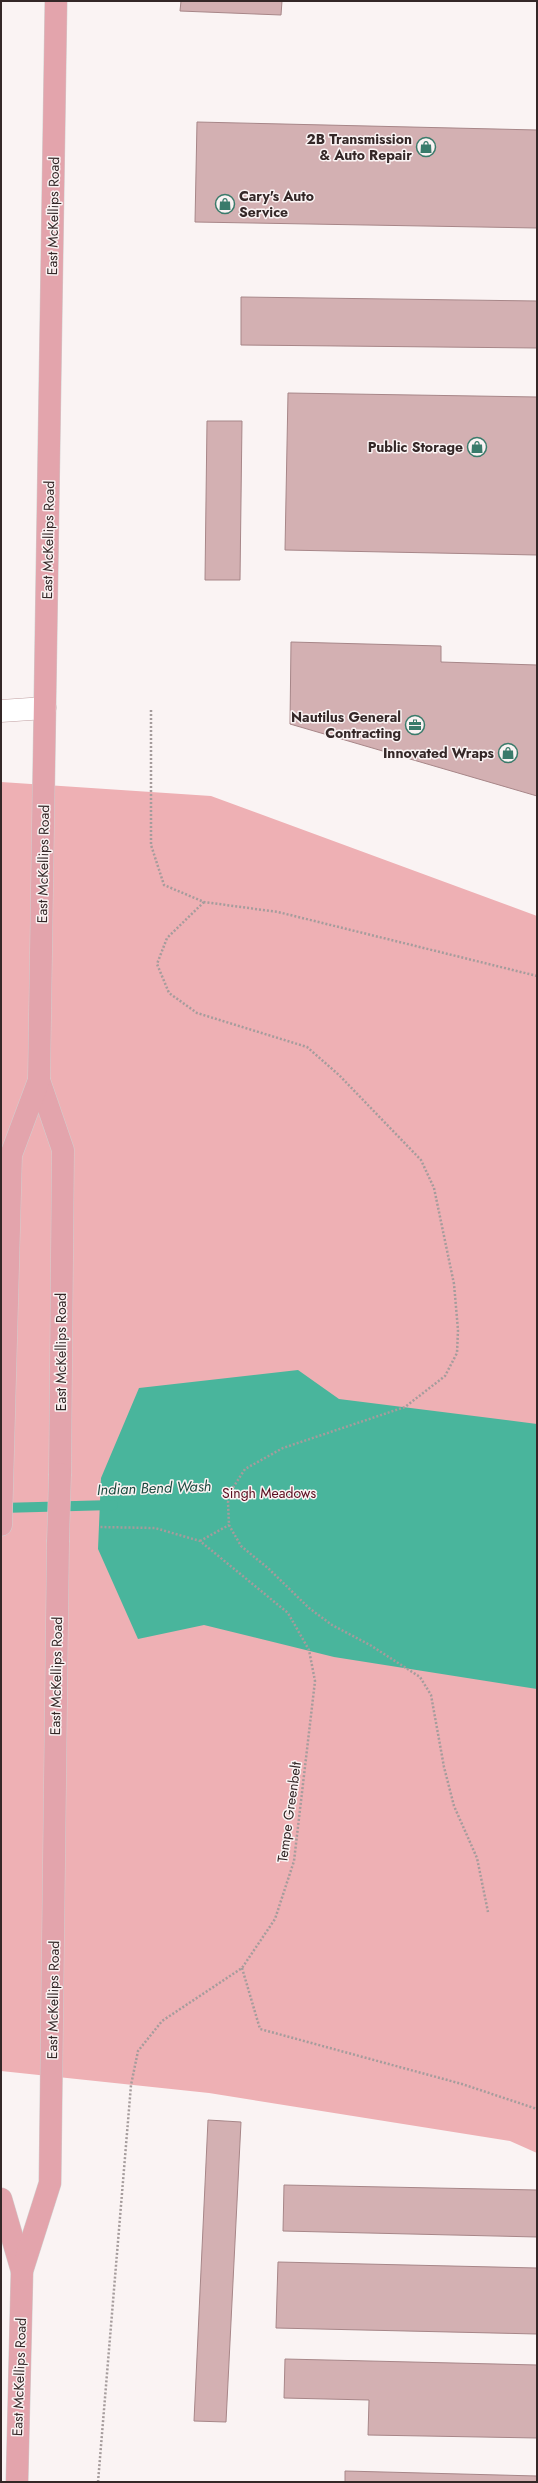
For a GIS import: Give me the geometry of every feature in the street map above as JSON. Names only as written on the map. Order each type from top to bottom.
[{"type":"main road","name":"East McKellips Road","points":[[1,1525],[11,1155],[38,1080],[56,1]]},
{"type":"main road","name":"East McKellips Road","points":[[17,2482],[22,2271],[50,2183],[63,1150],[38,1080]]},
{"type":"main road","name":"East McKellips Road","points":[[1,2199],[22,2271]]},
{"type":"lane","points":[[1,711],[45,708]]},
{"type":"path","points":[[151,710],[151,845],[164,885],[204,902],[278,912],[537,976]]},
{"type":"path","points":[[204,902],[167,938],[164,945],[157,964],[169,993],[197,1013],[307,1047],[339,1075],[421,1160],[434,1188],[454,1284],[458,1330],[457,1353],[445,1376],[405,1407],[283,1448],[245,1469],[234,1486],[228,1502],[229,1525],[241,1546],[269,1569],[309,1608],[332,1625],[370,1645],[420,1677],[431,1694],[444,1767],[454,1806],[477,1858],[488,1912]]},
{"type":"path","points":[[200,1540],[229,1525]]},
{"type":"path","name":"Tempe Greenbelt","points":[[99,1527],[155,1528],[200,1540],[288,1613],[309,1650],[315,1681],[294,1861],[275,1919],[242,1968]]},
{"type":"path","points":[[98,2482],[131,2085],[138,2050],[162,2021],[242,1968],[260,2029],[462,2084],[537,2109]]},
{"type":"green space","name":"Singh Meadows","points":[[1,782],[211,796],[537,916],[537,2153],[510,2141],[209,2093],[1,2071]]},
{"type":"water","points":[[298,1370],[339,1399],[537,1424],[537,1689],[334,1657],[204,1625],[138,1639],[98,1549],[101,1478],[139,1388]]},
{"type":"building","points":[[181,1],[282,1],[281,15],[180,11]]},
{"type":"building","points":[[197,122],[537,130],[537,228],[195,222]]},
{"type":"building","points":[[241,297],[537,301],[537,348],[241,345]]},
{"type":"building","points":[[288,393],[537,397],[537,555],[285,550]]},
{"type":"building","points":[[207,421],[242,421],[240,580],[205,580]]},
{"type":"building","points":[[291,642],[441,646],[441,662],[537,665],[537,796],[290,724]]},
{"type":"building","points":[[208,2120],[241,2122],[226,2422],[194,2421]]},
{"type":"building","points":[[284,2185],[537,2190],[537,2237],[283,2231]]},
{"type":"building","points":[[278,2262],[537,2268],[537,2334],[276,2328]]},
{"type":"building","points":[[285,2359],[537,2365],[537,2438],[368,2435],[369,2400],[284,2398]]},
{"type":"building","points":[[345,2471],[537,2476],[537,2482],[345,2482]]},
{"type":"waterway","name":"Indian Bend Wash","points":[[1,1508],[113,1505]]},
{"type":"place","name":"2B Transmission & Auto Repair","points":[[426,147]]},
{"type":"place","name":"Cary's Auto Service","points":[[225,204]]},
{"type":"place","name":"Public Storage","points":[[477,447]]},
{"type":"place","name":"Nautilus General Contracting","points":[[415,725]]},
{"type":"place","name":"Innovated Wraps","points":[[508,753]]}]
